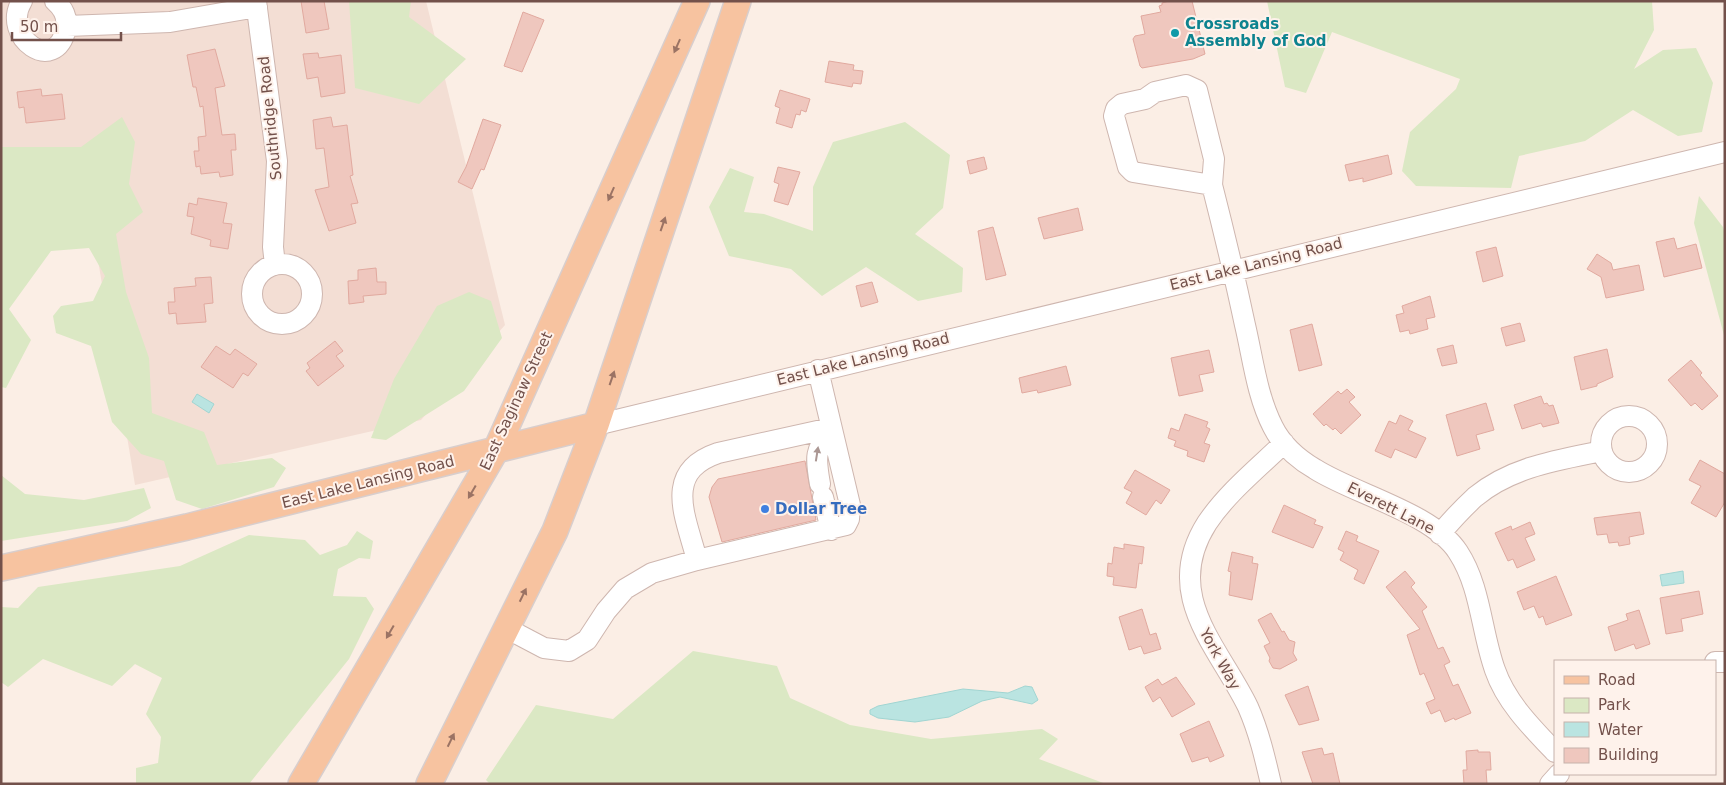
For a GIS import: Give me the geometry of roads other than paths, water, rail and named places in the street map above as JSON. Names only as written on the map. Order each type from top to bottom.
[{"type":"main road","name":"East Saginaw Street","points":[[301,784],[496,450],[697,1]]},
{"type":"main road","points":[[429,784],[555,531],[596,424],[738,2]]},
{"type":"main road","name":"East Lake Lansing Road","points":[[1,568],[187,527],[596,424]]},
{"type":"street","points":[[22,1],[12,14],[10,23],[12,32],[23,47],[32,51],[51,49],[59,43],[67,26],[63,9],[55,1]]},
{"type":"street","points":[[67,26],[170,22],[256,4]]},
{"type":"street","name":"Southridge Road","points":[[256,4],[277,160],[273,247],[275,265]]},
{"type":"street","name":"Everett Lane","points":[[1212,185],[1133,172],[1128,167],[1114,116],[1116,109],[1122,104],[1144,100],[1154,92],[1186,85],[1197,90],[1214,159],[1212,185],[1265,410],[1284,443],[1316,470],[1413,517],[1440,534],[1457,550],[1469,571],[1495,672],[1505,692],[1520,713],[1554,751]]},
{"type":"street","name":"East Lake Lansing Road","points":[[596,424],[1232,269],[1725,152]]},
{"type":"street","points":[[506,628],[544,648],[569,650],[587,640],[606,611],[625,589],[652,573],[697,560],[846,525],[849,518],[850,504],[818,370]]},
{"type":"street","points":[[831,428],[818,447],[815,459],[831,530]]},
{"type":"street","points":[[697,560],[681,497],[682,485],[690,471],[701,458],[831,428]]},
{"type":"street","name":"York Way","points":[[1271,784],[1258,731],[1248,706],[1204,633],[1194,606],[1190,583],[1196,550],[1207,524],[1221,505],[1284,443]]},
{"type":"street","points":[[1440,534],[1476,496],[1507,477],[1539,464],[1602,451]]},
{"type":"water","points":[[197,394],[214,404],[209,413],[192,402]]},
{"type":"water","points":[[1683,571],[1684,583],[1662,586],[1660,575]]},
{"type":"water","points":[[1025,686],[1032,687],[1038,700],[1032,704],[1000,697],[982,701],[949,717],[915,722],[878,718],[870,714],[870,710],[878,706],[963,689],[1008,693]]},
{"type":"place","name":"Crossroads Assembly of God","points":[[1175,33]]},
{"type":"place","name":"Dollar Tree","points":[[765,509]]}]
